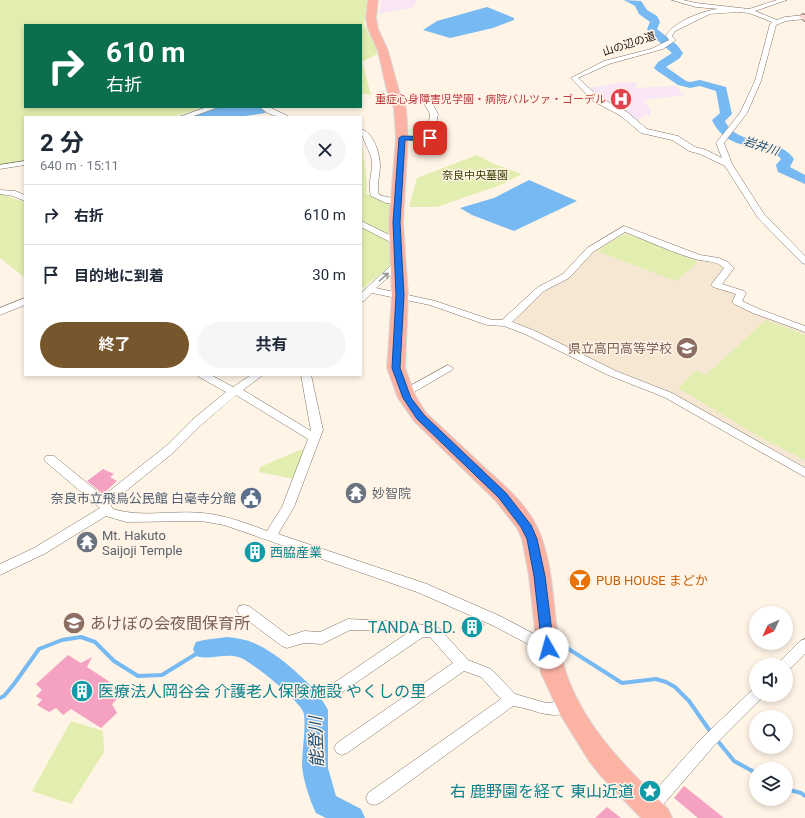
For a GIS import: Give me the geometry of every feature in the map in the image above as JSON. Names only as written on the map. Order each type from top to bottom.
[{"type":"main road","points":[[373,0],[371,18],[372,29],[383,51],[393,91],[400,108],[402,138],[397,202],[397,242],[400,295],[396,368],[407,398],[420,417],[502,495],[526,525],[532,539],[540,576],[548,648],[553,673],[568,707],[598,754],[654,814]]},
{"type":"street","points":[[675,0],[696,5],[750,11],[777,22]]},
{"type":"street","points":[[750,11],[755,8],[784,0]]},
{"type":"street","name":"山の辺の道","points":[[728,164],[703,152],[692,149],[675,138],[644,131],[624,114],[596,99],[574,78],[611,61],[658,49],[668,44],[674,40],[669,36],[672,30],[695,17],[709,12],[737,10]]},
{"type":"street","points":[[804,17],[785,19],[774,24],[758,81],[743,113],[720,143],[728,164],[761,216],[805,261]]},
{"type":"street","points":[[402,138],[430,138],[434,114],[429,105]]},
{"type":"street","points":[[186,116],[212,108]]},
{"type":"street","points":[[265,108],[271,112],[283,116]]},
{"type":"street","points":[[362,131],[369,138],[376,164],[373,191],[375,196],[397,202]]},
{"type":"street","points":[[0,167],[24,163]]},
{"type":"street","points":[[0,192],[15,194],[24,198]]},
{"type":"street","points":[[362,224],[397,242]]},
{"type":"street","points":[[505,323],[541,289],[566,276],[590,250],[624,229],[698,257],[716,260],[725,264],[729,268],[716,285],[741,293],[738,302],[756,311],[805,329]]},
{"type":"street","points":[[362,298],[398,264]]},
{"type":"street","points":[[370,290],[432,302],[491,323],[505,323],[528,332],[612,373],[668,395],[805,473]]},
{"type":"street","points":[[0,299],[4,310],[24,301]]},
{"type":"street","points":[[405,393],[448,368]]},
{"type":"street","points":[[205,376],[229,389],[235,390],[314,438]]},
{"type":"street","points":[[0,570],[39,551],[104,507],[170,449],[196,423],[235,390],[256,376]]},
{"type":"street","points":[[270,537],[288,506],[318,430],[306,376]]},
{"type":"street","points":[[50,459],[104,507],[126,518],[201,516],[225,521],[422,588],[497,621],[548,648]]},
{"type":"street","points":[[244,610],[287,642],[304,638],[322,638],[348,624],[389,626],[434,632],[463,664],[486,673],[511,700]]},
{"type":"street","points":[[333,691],[421,631]]},
{"type":"street","points":[[792,658],[805,645]]},
{"type":"street","points":[[342,748],[463,664]]},
{"type":"street","points":[[374,798],[511,700],[521,701],[546,710],[568,707]]},
{"type":"street","points":[[654,814],[712,739],[749,702]]},
{"type":"shaded area","points":[[380,0],[417,1],[411,8],[378,14],[382,4]]},
{"type":"shaded area","points":[[637,82],[635,88],[675,86],[685,95],[643,100],[650,109],[650,116],[645,115],[636,122],[598,100],[589,88]]},
{"type":"shaded area","name":"県立高円高等学校","points":[[626,231],[698,260],[721,265],[724,270],[713,286],[737,295],[735,302],[805,331],[805,467],[670,392],[604,365],[511,320],[593,251],[620,232]]},
{"type":"green space","points":[[0,0],[368,0],[364,25],[379,53],[362,62],[362,24],[24,24],[24,108],[205,108],[174,116],[24,116],[24,164],[0,164]]},
{"type":"green space","points":[[362,62],[371,95],[362,93]]},
{"type":"green space","points":[[362,144],[367,185],[366,193],[394,205],[393,264],[362,289]]},
{"type":"green space","name":"奈良中央墓園","points":[[477,155],[494,164],[522,174],[503,184],[437,207],[409,207],[417,178]]},
{"type":"green space","points":[[0,194],[24,202],[24,277],[0,258]]},
{"type":"green space","points":[[622,235],[630,235],[698,262],[676,281],[597,251]]},
{"type":"green space","points":[[766,320],[805,335],[805,460],[758,436],[678,388],[696,371],[706,375]]},
{"type":"green space","points":[[300,450],[306,451],[294,479],[259,472],[260,467]]},
{"type":"green space","points":[[71,721],[103,731],[104,752],[71,804],[32,791]]},
{"type":"water","points":[[487,7],[514,18],[514,20],[493,28],[450,38],[423,30],[437,21]]},
{"type":"water","points":[[217,108],[262,108],[266,113],[245,116],[193,116]]},
{"type":"water","points":[[529,180],[577,201],[514,231],[472,215],[460,208],[494,198]]},
{"type":"building","points":[[103,469],[114,474],[110,477],[117,481],[103,494],[87,481]]},
{"type":"building","name":"西脇産業","points":[[256,544],[265,550],[256,560],[245,554]]},
{"type":"building","name":"PUB HOUSE まどか","points":[[577,571],[592,580],[582,589],[567,579]]},
{"type":"building","name":"TANDA BLD.","points":[[466,618],[468,620],[471,618],[485,624],[473,636],[460,629]]},
{"type":"building","name":"医療法人岡谷会 介護老人保険施設 やくしの里","points":[[68,655],[81,663],[92,657],[87,667],[125,692],[112,704],[117,713],[101,728],[71,709],[63,715],[56,708],[49,712],[37,705],[42,700],[36,696],[42,690],[36,684]]},
{"type":"building","points":[[684,786],[724,818],[698,818],[674,798]]},
{"type":"building","points":[[607,807],[621,818],[595,818]]},
{"type":"waterway","name":"岩井川","points":[[629,0],[639,4],[643,12],[653,18],[655,22],[652,29],[653,31],[673,47],[678,53],[676,56],[662,64],[660,68],[682,83],[690,85],[700,83],[722,89],[726,114],[718,120],[722,129],[731,136],[741,140],[775,149],[784,153],[788,159],[783,165],[783,169],[805,180]]},
{"type":"waterway","points":[[0,698],[4,696],[14,684],[39,649],[62,640],[81,637],[95,642],[114,661],[138,676],[162,675],[204,649]]},
{"type":"waterway","name":"能登川","points":[[204,649],[227,646],[247,650],[267,663],[300,689],[316,710],[315,768],[325,804],[352,818]]},
{"type":"waterway","points":[[567,648],[622,683],[656,679],[675,687],[689,701],[712,734]]},
{"type":"waterway","points":[[717,740],[734,761],[749,769]]},
{"type":"waterway","points":[[793,791],[805,796]]},
{"type":"place","name":"重症心身障害児学園・病院バルツァ・ゴーデル","points":[[621,99]]},
{"type":"place","name":"県立高円高等学校","points":[[687,348]]},
{"type":"place","name":"妙智院","points":[[356,493]]},
{"type":"place","name":"奈良市立飛鳥公民館 白毫寺分館","points":[[251,498]]},
{"type":"place","name":"Mt. Hakuto Saijoji Temple","points":[[87,542]]},
{"type":"place","name":"西脇産業","points":[[255,552]]},
{"type":"place","name":"PUB HOUSE まどか","points":[[580,580]]},
{"type":"place","name":"あけぼの会夜間保育所","points":[[74,623]]},
{"type":"place","name":"TANDA BLD.","points":[[472,627]]},
{"type":"place","name":"医療法人岡谷会 介護老人保険施設 やくしの里","points":[[82,691]]},
{"type":"place","name":"右 鹿野園を経て 東山近道","points":[[650,791]]},
{"type":"route","points":[[430,138],[402,138],[396,222],[400,295],[396,368],[407,398],[420,417],[502,495],[526,525],[532,539],[540,576],[548,648]]}]
